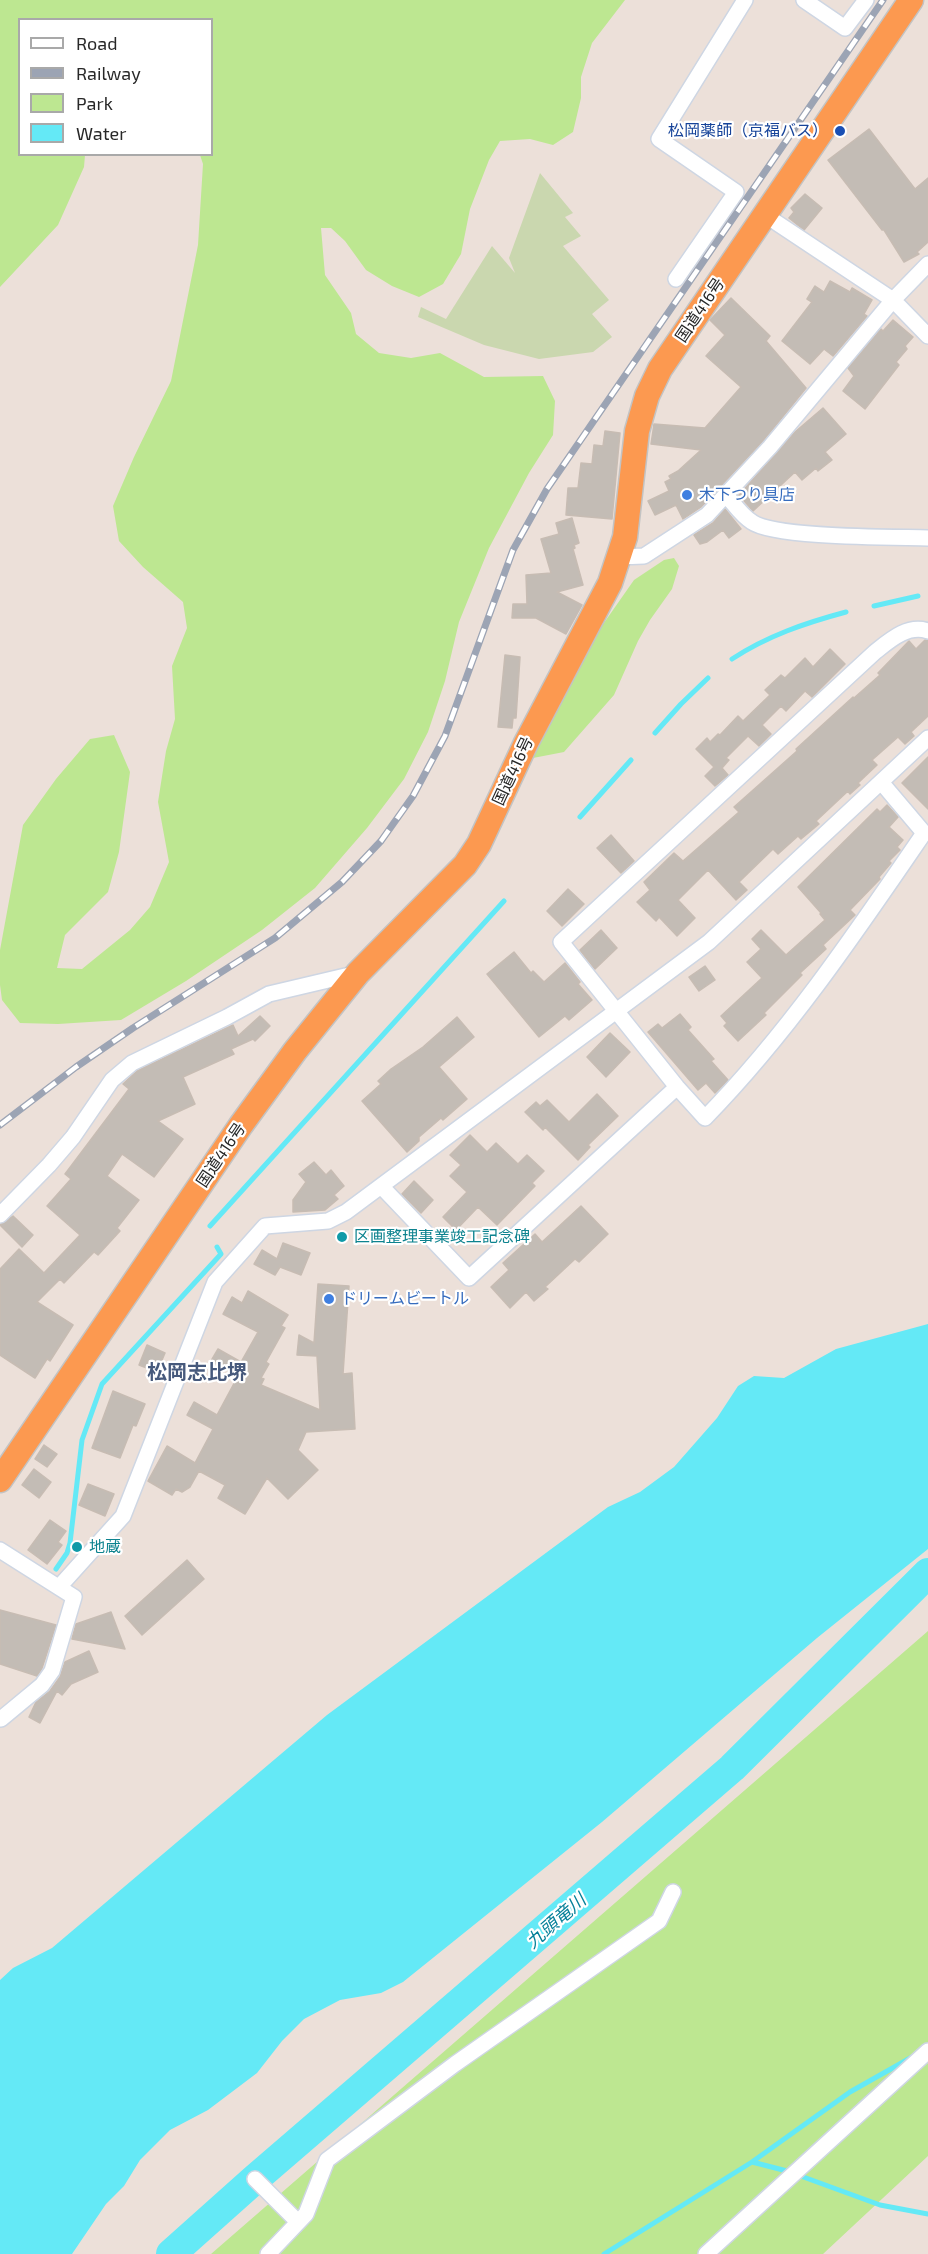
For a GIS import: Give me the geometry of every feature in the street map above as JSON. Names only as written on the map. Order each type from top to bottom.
[{"type":"highway","name":"国道416号","points":[[0,1480],[241,1125],[295,1051],[358,974],[465,865],[479,844],[531,733],[610,583],[620,557],[627,526],[637,431],[647,396],[660,369],[911,0]]},
{"type":"street","points":[[676,279],[736,192],[659,139],[745,0]]},
{"type":"street","points":[[804,0],[845,28],[866,0]]},
{"type":"street","points":[[765,215],[893,300],[928,336]]},
{"type":"street","points":[[620,557],[644,556],[706,515],[777,439],[893,300],[928,264]]},
{"type":"street","points":[[726,495],[752,522],[764,528],[790,532],[928,538]]},
{"type":"street","points":[[881,783],[924,832],[814,989],[739,1083],[705,1118],[677,1087],[561,942],[884,645],[905,632],[919,628],[928,631]]},
{"type":"street","points":[[60,1586],[123,1516],[215,1282],[265,1226],[328,1221],[346,1212],[709,942],[928,738]]},
{"type":"street","points":[[0,1215],[49,1166],[73,1137],[112,1080],[132,1063],[269,994],[358,974]]},
{"type":"street","points":[[381,1186],[469,1278],[677,1087]]},
{"type":"street","points":[[0,1550],[74,1597],[52,1671],[42,1685],[1,1719]]},
{"type":"street","points":[[268,2254],[306,2214],[327,2160],[455,2064],[659,1921],[673,1892]]},
{"type":"street","points":[[706,2254],[928,2051]]},
{"type":"street","points":[[255,2179],[298,2222]]},
{"type":"green space","points":[[0,0],[625,0],[592,43],[581,77],[581,98],[573,132],[553,145],[530,139],[500,141],[489,160],[470,209],[461,254],[443,284],[419,297],[392,286],[366,270],[345,241],[331,228],[321,228],[325,275],[351,313],[356,334],[379,353],[411,358],[440,353],[484,377],[543,376],[555,401],[553,435],[529,473],[489,548],[459,622],[445,681],[428,732],[404,779],[367,828],[315,888],[262,930],[186,981],[121,1020],[58,1024],[20,1023],[2,1000],[0,950],[23,825],[56,779],[90,739],[114,735],[130,772],[119,852],[108,892],[65,935],[57,968],[82,969],[130,930],[150,907],[169,862],[158,802],[166,751],[175,719],[172,666],[187,628],[183,602],[143,567],[119,541],[113,506],[171,381],[198,245],[203,164],[200,156],[213,156],[213,18],[18,18],[18,156],[85,156],[84,167],[58,225],[0,287]]},
{"type":"green space","points":[[540,173],[573,213],[565,217],[581,236],[563,246],[609,300],[592,314],[612,337],[593,352],[539,359],[484,345],[418,317],[421,307],[446,319],[492,246],[515,273],[509,258]]},
{"type":"green space","points":[[674,558],[679,566],[672,589],[638,641],[614,695],[564,752],[533,758],[526,750],[592,640],[634,580],[664,560]]},
{"type":"green space","points":[[928,1631],[928,2156],[823,2254],[211,2254]]},
{"type":"water","points":[[928,1324],[928,1549],[817,1638],[602,1822],[403,1982],[381,1993],[340,2000],[304,2019],[282,2041],[257,2073],[208,2110],[170,2130],[140,2160],[124,2186],[106,2204],[72,2254],[0,2254],[0,1980],[13,1968],[52,1948],[327,1715],[608,1507],[640,1492],[674,1467],[717,1418],[738,1386],[754,1376],[784,1378],[836,1349]]},
{"type":"building","points":[[869,129],[915,189],[928,178],[928,242],[917,252],[919,254],[904,262],[884,230],[828,160]]},
{"type":"building","points":[[805,194],[822,208],[804,230],[789,218],[794,212],[791,208]]},
{"type":"building","points":[[830,281],[850,292],[852,288],[872,300],[864,314],[867,316],[833,356],[824,349],[810,364],[782,341],[812,302],[807,299],[815,286],[824,292]]},
{"type":"building","points":[[731,298],[770,336],[766,341],[806,388],[763,441],[701,507],[683,519],[676,505],[655,515],[648,501],[669,491],[665,482],[671,479],[669,476],[701,450],[651,444],[654,424],[705,428],[741,387],[706,356],[725,335],[710,320]]},
{"type":"building","points":[[893,320],[913,337],[896,362],[899,365],[865,409],[843,391],[854,376],[848,368],[881,329],[883,331]]},
{"type":"building","points":[[823,408],[846,434],[825,452],[832,460],[818,471],[816,468],[802,480],[795,472],[753,511],[739,495],[795,432]]},
{"type":"building","points":[[605,431],[620,433],[612,519],[566,515],[568,488],[578,488],[581,463],[592,464],[594,445],[603,446]]},
{"type":"building","points":[[725,509],[741,529],[729,538],[723,530],[707,542],[700,544],[694,535],[713,523]]},
{"type":"building","points":[[572,518],[579,543],[574,545],[573,549],[583,585],[557,592],[582,605],[566,634],[536,618],[512,618],[513,604],[527,604],[526,575],[551,573],[541,539],[559,534],[556,523]]},
{"type":"building","points":[[928,640],[928,716],[911,732],[914,736],[905,744],[898,737],[872,760],[877,765],[858,783],[860,785],[850,794],[848,791],[816,821],[819,824],[801,839],[798,836],[778,854],[773,849],[739,882],[747,890],[736,900],[708,870],[678,900],[695,918],[677,936],[659,917],[656,921],[637,902],[650,890],[644,882],[674,853],[683,861],[739,812],[734,807],[880,675],[878,673],[909,641],[916,649]]},
{"type":"building","points":[[830,649],[845,664],[812,697],[805,691],[786,711],[781,706],[762,725],[771,734],[759,746],[748,736],[726,758],[729,760],[722,768],[728,775],[715,786],[705,776],[714,767],[696,749],[707,738],[710,742],[718,734],[720,735],[738,716],[743,721],[770,695],[765,690],[781,675],[785,678],[805,658],[813,667]]},
{"type":"building","points":[[505,655],[520,657],[516,718],[513,718],[512,728],[498,727]]},
{"type":"building","points":[[928,757],[928,809],[902,783]]},
{"type":"building","points":[[887,805],[898,817],[889,827],[903,840],[897,847],[900,850],[889,861],[891,863],[879,877],[880,879],[850,910],[855,915],[823,945],[826,949],[800,973],[802,975],[764,1013],[766,1015],[738,1041],[724,1026],[727,1023],[721,1016],[762,978],[747,962],[761,949],[752,939],[761,930],[786,955],[825,920],[798,887],[877,809],[880,812]]},
{"type":"building","points":[[611,835],[634,861],[621,873],[597,848]]},
{"type":"building","points":[[568,889],[584,904],[562,926],[547,911]]},
{"type":"building","points":[[601,930],[617,948],[595,969],[580,950]]},
{"type":"building","points":[[514,952],[531,973],[533,971],[544,982],[565,963],[580,982],[578,984],[592,1000],[569,1020],[565,1016],[539,1037],[487,974]]},
{"type":"building","points":[[705,966],[715,980],[699,991],[689,977]]},
{"type":"building","points":[[680,1014],[691,1027],[688,1030],[714,1059],[711,1061],[728,1080],[715,1093],[706,1083],[698,1090],[648,1032],[658,1024],[662,1028]]},
{"type":"building","points":[[260,1016],[270,1026],[255,1041],[253,1039],[231,1049],[234,1054],[183,1077],[195,1104],[158,1121],[183,1139],[154,1177],[122,1154],[107,1176],[139,1200],[117,1228],[120,1231],[98,1255],[94,1252],[64,1283],[60,1279],[37,1302],[73,1325],[50,1361],[47,1359],[35,1378],[0,1355],[0,1269],[19,1249],[44,1273],[80,1235],[47,1206],[71,1179],[65,1174],[129,1089],[123,1084],[137,1071],[233,1025],[238,1036]]},
{"type":"building","points":[[457,1017],[474,1037],[439,1067],[467,1099],[419,1137],[419,1141],[407,1152],[362,1101],[381,1084],[378,1081],[391,1069],[423,1047]]},
{"type":"building","points":[[610,1033],[630,1052],[606,1077],[587,1057]]},
{"type":"building","points":[[597,1094],[618,1116],[588,1145],[590,1147],[578,1160],[545,1127],[543,1130],[525,1112],[536,1102],[540,1106],[547,1100],[569,1122]]},
{"type":"building","points":[[470,1135],[487,1152],[496,1143],[518,1164],[527,1155],[544,1171],[532,1183],[535,1186],[497,1225],[478,1207],[456,1230],[443,1217],[467,1192],[450,1176],[461,1165],[450,1155]]},
{"type":"building","points":[[314,1162],[326,1175],[331,1170],[344,1186],[334,1195],[338,1199],[325,1210],[293,1212],[293,1200],[306,1182],[299,1174]]},
{"type":"building","points":[[414,1181],[433,1200],[421,1213],[402,1194]]},
{"type":"building","points":[[581,1206],[608,1234],[579,1262],[575,1259],[545,1287],[548,1289],[534,1301],[526,1292],[510,1308],[491,1287],[509,1270],[503,1263],[535,1234],[542,1242]]},
{"type":"building","points":[[13,1216],[33,1235],[22,1247],[0,1225]]},
{"type":"building","points":[[283,1243],[310,1253],[301,1275],[280,1267],[275,1275],[254,1264],[262,1250],[277,1259]]},
{"type":"building","points":[[318,1284],[349,1286],[343,1374],[352,1373],[355,1429],[306,1432],[298,1450],[318,1470],[288,1499],[267,1478],[245,1514],[218,1498],[225,1485],[199,1471],[190,1487],[182,1492],[176,1489],[172,1495],[148,1481],[167,1446],[195,1463],[213,1429],[187,1415],[194,1402],[217,1415],[238,1376],[211,1361],[218,1349],[241,1362],[258,1332],[223,1314],[232,1297],[242,1303],[248,1291],[288,1315],[281,1326],[285,1328],[266,1362],[269,1364],[261,1378],[264,1379],[261,1385],[320,1410],[317,1356],[297,1355],[299,1335],[314,1343]]},
{"type":"building","points":[[147,1345],[165,1353],[157,1372],[139,1365]]},
{"type":"building","points":[[113,1391],[145,1404],[136,1426],[133,1425],[120,1458],[92,1448]]},
{"type":"building","points":[[44,1445],[57,1454],[47,1467],[35,1459]]},
{"type":"building","points":[[34,1469],[51,1482],[39,1498],[22,1485]]},
{"type":"building","points":[[88,1484],[114,1494],[105,1516],[79,1505]]},
{"type":"building","points":[[50,1520],[66,1531],[58,1542],[62,1545],[47,1564],[28,1550]]},
{"type":"building","points":[[187,1560],[204,1579],[142,1635],[125,1616]]},
{"type":"building","points":[[0,1610],[56,1625],[42,1668],[37,1676],[0,1664]]},
{"type":"building","points":[[111,1612],[125,1649],[72,1639],[76,1624]]},
{"type":"building","points":[[89,1651],[98,1672],[71,1684],[62,1695],[57,1691],[40,1723],[29,1717],[36,1702],[50,1691],[60,1677],[65,1662]]},
{"type":"waterway","points":[[874,606],[918,596]]},
{"type":"waterway","points":[[732,659],[787,631],[846,612]]},
{"type":"waterway","points":[[655,733],[708,678]]},
{"type":"waterway","points":[[580,817],[631,760]]},
{"type":"waterway","points":[[210,1226],[504,901]]},
{"type":"waterway","points":[[56,1569],[67,1553],[70,1543],[82,1440],[102,1384],[221,1254],[217,1247]]},
{"type":"waterway","name":"九頭竜川","points":[[171,2254],[732,1768],[928,1573]]},
{"type":"waterway","points":[[604,2254],[752,2162],[850,2092],[912,2057]]},
{"type":"waterway","points":[[752,2162],[787,2171],[880,2205],[928,2214]]},
{"type":"railway","points":[[0,1125],[76,1067],[133,1028],[275,938],[342,882],[381,841],[413,796],[445,736],[513,550],[547,489],[883,0]]},
{"type":"place","name":"松岡薬師（京福バス）","points":[[840,131]]},
{"type":"place","name":"木下つり具店","points":[[687,495]]},
{"type":"place","name":"区画整理事業竣工記念碑","points":[[342,1237]]},
{"type":"place","name":"ドリームビートル","points":[[329,1299]]},
{"type":"place","name":"地蔵","points":[[77,1547]]},
{"type":"district","name":"松岡志比堺","points":[[197,1372]]}]
